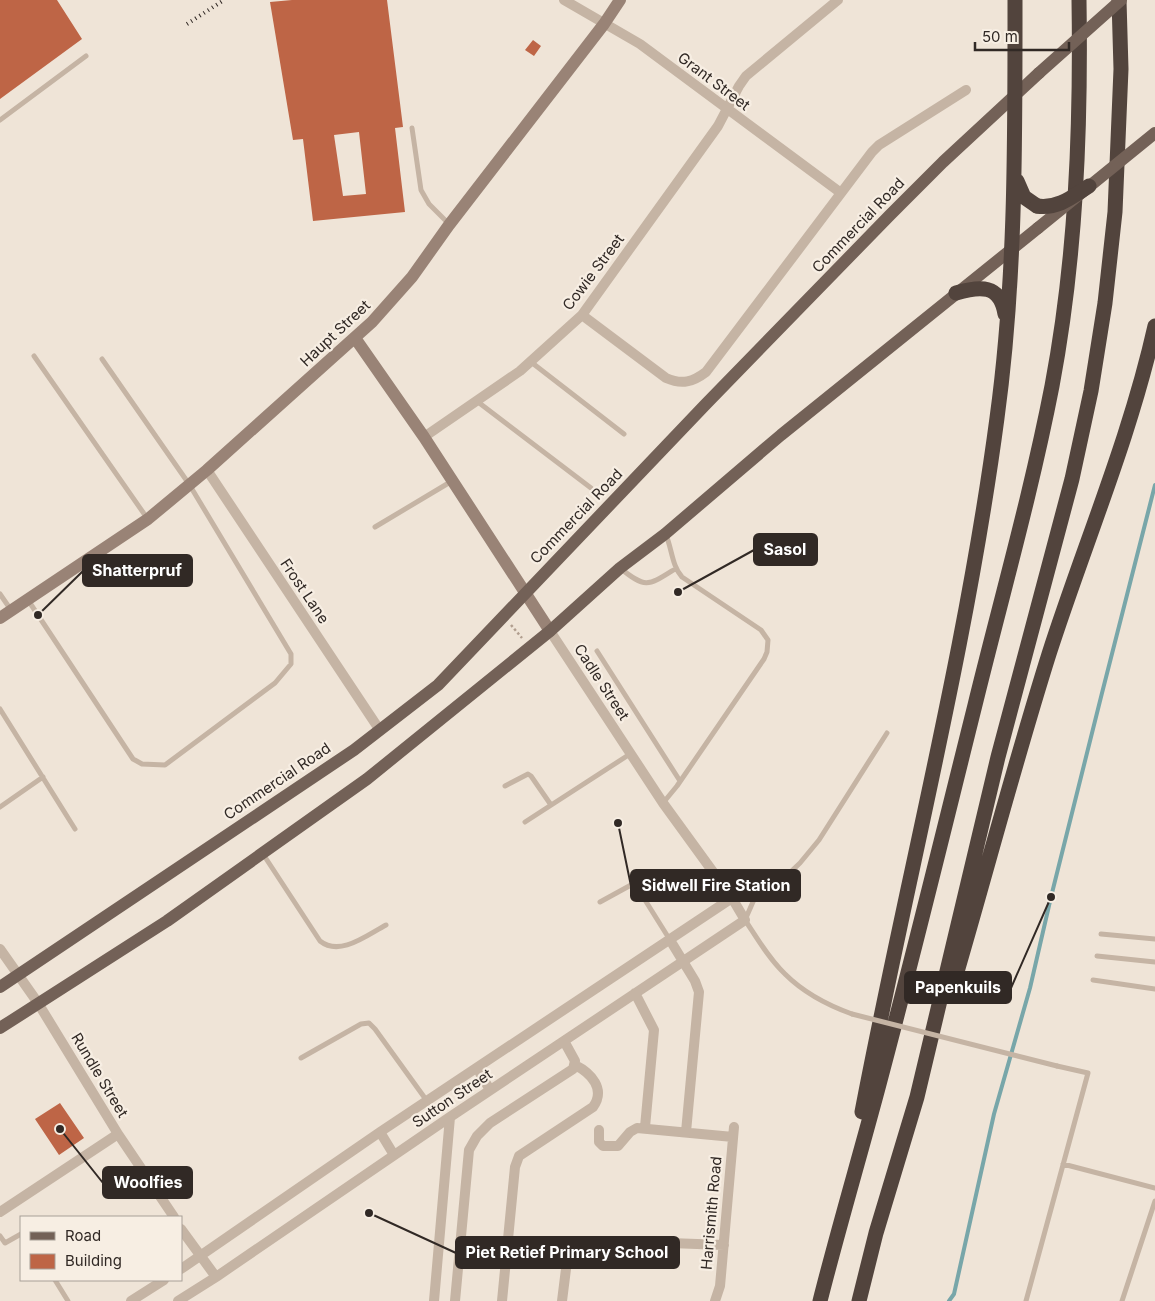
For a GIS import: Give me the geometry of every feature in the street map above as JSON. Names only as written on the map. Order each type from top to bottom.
[{"type":"highway","points":[[842,1216],[868,1078],[960,642],[998,415],[1013,248],[1015,0]]},
{"type":"highway","points":[[820,1301],[878,1089],[921,921],[1034,469],[1052,384],[1065,296],[1074,212],[1079,138],[1079,0]]},
{"type":"highway","points":[[917,1097],[996,767],[1072,479],[1091,391],[1105,302],[1115,212],[1121,69],[1120,0]]},
{"type":"highway","points":[[1015,176],[1024,197],[1037,206],[1056,205],[1089,186]]},
{"type":"highway","points":[[956,293],[974,289],[989,290],[1000,299],[1004,307],[1007,323]]},
{"type":"highway","points":[[859,1301],[876,1233],[917,1097],[935,1045],[1049,654],[1124,436],[1148,357],[1155,326]]},
{"type":"main road","name":"Commercial Road","points":[[0,987],[354,750],[438,685],[903,202],[943,162],[1120,0]]},
{"type":"main road","points":[[0,1028],[167,921],[367,779],[550,632],[620,568],[665,534],[781,435],[1155,133]]},
{"type":"street","name":"Grant Street","points":[[564,0],[636,41],[842,193]]},
{"type":"street","name":"Haupt Street","points":[[0,618],[148,519],[207,470],[355,338],[392,301],[604,24],[620,0]]},
{"type":"street","name":"Cowie Street","points":[[424,437],[478,402],[531,362],[582,315],[718,126],[746,76],[838,0]]},
{"type":"street","name":"Commercial Road","points":[[582,315],[673,382],[688,382],[706,372],[872,152],[879,145],[966,90]]},
{"type":"street","name":"Cadle Street","points":[[355,338],[424,437],[630,754],[732,898],[745,920]]},
{"type":"street","name":"Frost Lane","points":[[207,470],[379,729]]},
{"type":"street","name":"Sutton Street","points":[[182,1268],[380,1132],[732,898]]},
{"type":"street","name":"Sutton Street","points":[[178,1301],[745,920]]},
{"type":"street","points":[[599,1130],[600,1144],[603,1146],[621,1144],[632,1130],[645,1127],[686,1132],[699,992],[696,982],[670,940]]},
{"type":"street","name":"Rundle Street","points":[[0,949],[38,1003],[118,1134],[173,1216]]},
{"type":"street","points":[[635,994],[654,1030],[645,1127]]},
{"type":"street","points":[[502,1301],[515,1168],[519,1156],[592,1107],[597,1099],[598,1088],[590,1076],[575,1065],[572,1054],[564,1041]]},
{"type":"street","points":[[455,1301],[469,1150],[477,1136],[490,1123],[556,1081],[573,1069],[575,1065]]},
{"type":"street","points":[[476,1068],[490,1090]]},
{"type":"street","points":[[434,1301],[450,1117]]},
{"type":"street","points":[[380,1132],[394,1155]]},
{"type":"street","name":"Harrismith Road","points":[[686,1132],[734,1132],[720,1286],[715,1301]]},
{"type":"street","points":[[0,1212],[118,1134]]},
{"type":"street","points":[[182,1230],[216,1277]]},
{"type":"street","points":[[562,1301],[568,1253],[572,1247],[601,1245],[610,1241],[724,1245]]},
{"type":"street","points":[[132,1301],[162,1281]]},
{"type":"lane","points":[[0,120],[86,56]]},
{"type":"lane","points":[[412,128],[421,190],[429,204],[449,225]]},
{"type":"lane","points":[[34,356],[148,519]]},
{"type":"lane","points":[[27,600],[133,759],[142,764],[165,765],[275,683],[291,664],[291,654],[189,484],[102,359]]},
{"type":"lane","points":[[531,362],[624,434]]},
{"type":"lane","points":[[478,402],[591,488]]},
{"type":"lane","points":[[374,527],[453,481]]},
{"type":"lane","points":[[663,803],[749,683],[764,658],[768,646],[768,640],[761,630],[682,577],[675,569],[672,548],[665,534]]},
{"type":"lane","points":[[620,568],[630,576],[646,584],[655,582],[675,569]]},
{"type":"lane","points":[[0,594],[11,610]]},
{"type":"lane","points":[[597,651],[680,781]]},
{"type":"lane","points":[[0,709],[75,828]]},
{"type":"lane","points":[[732,898],[756,895],[781,881],[800,863],[819,840],[888,733]]},
{"type":"lane","points":[[525,822],[630,754]]},
{"type":"lane","points":[[505,786],[528,774],[551,805]]},
{"type":"lane","points":[[0,807],[43,777]]},
{"type":"lane","points":[[263,853],[320,941],[327,946],[345,946],[386,925]]},
{"type":"lane","points":[[600,902],[635,884],[670,940]]},
{"type":"lane","points":[[745,920],[756,895]]},
{"type":"lane","name":"Cadle Street","points":[[745,920],[784,974],[816,998],[852,1014],[1088,1073],[1064,1164]]},
{"type":"lane","points":[[1101,934],[1155,939]]},
{"type":"lane","points":[[1097,956],[1155,962]]},
{"type":"lane","points":[[1093,980],[1155,989]]},
{"type":"lane","points":[[301,1058],[361,1024],[369,1024],[375,1029],[427,1101]]},
{"type":"lane","points":[[1026,1301],[1064,1164],[1155,1188]]},
{"type":"lane","points":[[1122,1301],[1155,1201]]},
{"type":"lane","points":[[0,1247],[20,1235]]},
{"type":"lane","points":[[0,1236],[6,1243]]},
{"type":"lane","points":[[56,1281],[68,1301]]},
{"type":"path","points":[[503,617],[531,647]]},
{"type":"building","points":[[0,0],[57,0],[82,39],[0,99]]},
{"type":"building","points":[[292,0],[387,0],[403,127],[395,128],[405,212],[313,221],[303,139],[293,140],[270,2]],"holes":[[[359,132],[366,194],[343,196],[334,135]]]},
{"type":"building","points":[[533,40],[541,46],[534,56],[525,50]]},
{"type":"building","points":[[60,1103],[84,1138],[59,1155],[35,1119]]},
{"type":"waterway","points":[[949,1301],[954,1294],[994,1114],[1030,988],[1051,897],[1155,485]]},
{"type":"railway","points":[[187,24],[224,0]]},
{"type":"place","name":"Sasol","points":[[678,592]]},
{"type":"place","name":"Shatterpruf","points":[[38,615]]},
{"type":"place","name":"Sidwell Fire Station","points":[[618,823]]},
{"type":"place","name":"Papenkuils","points":[[1051,897]]},
{"type":"place","name":"Woolfies","points":[[60,1129]]},
{"type":"place","name":"Piet Retief Primary School","points":[[369,1213]]}]
